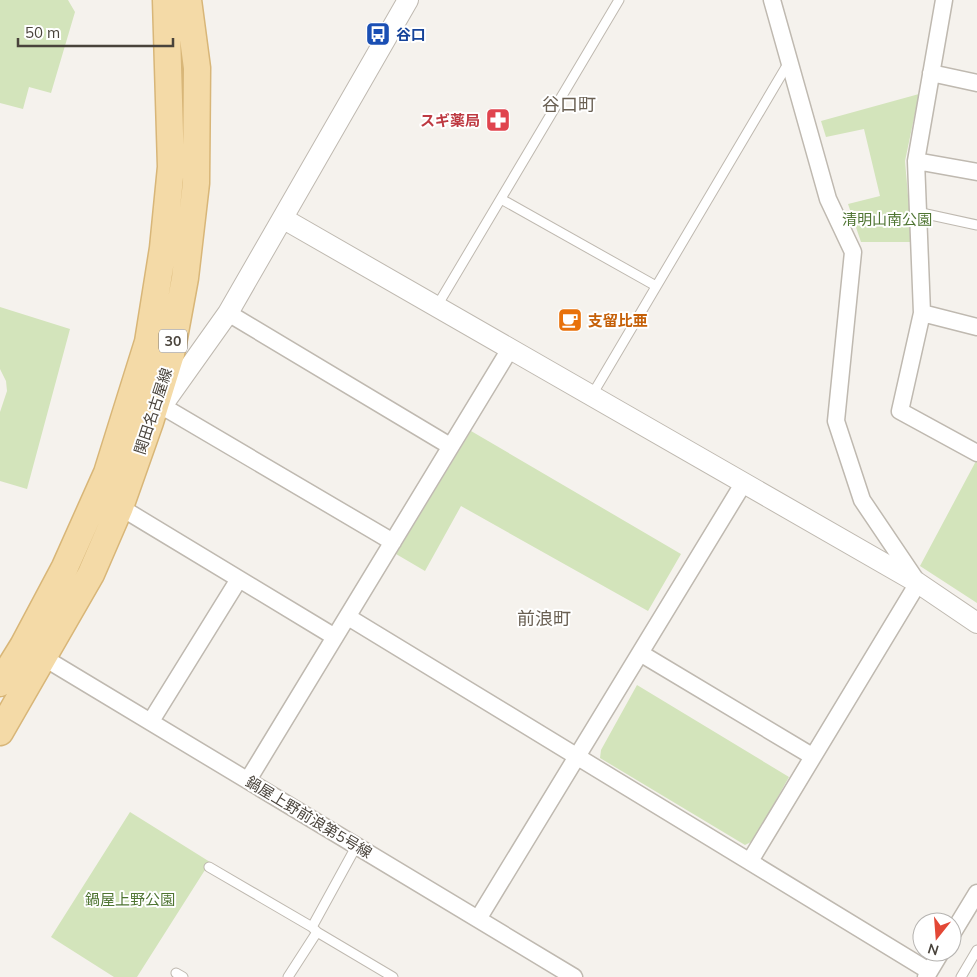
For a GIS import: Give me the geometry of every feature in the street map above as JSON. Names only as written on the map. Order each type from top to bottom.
[{"type":"main road","name":"関田名古屋線","points":[[0,732],[65,567],[107,473],[148,342],[163,248],[171,167],[166,0]]},
{"type":"main road","name":"関田名古屋線","points":[[0,683],[33,652],[91,574],[120,507],[156,414],[171,354],[185,278],[196,183],[197,68],[188,0]]},
{"type":"street","points":[[156,414],[228,314],[408,0]]},
{"type":"street","points":[[772,0],[828,199],[853,252],[836,421],[862,500],[918,583]]},
{"type":"street","points":[[944,0],[916,161],[922,313],[900,412],[977,453]]},
{"type":"street","points":[[931,73],[977,83]]},
{"type":"street","points":[[916,161],[977,172]]},
{"type":"street","points":[[284,219],[918,583],[977,623]]},
{"type":"street","points":[[922,313],[977,328]]},
{"type":"street","points":[[228,314],[450,446]]},
{"type":"street","points":[[248,780],[510,349]]},
{"type":"street","points":[[123,421],[156,414],[393,542]]},
{"type":"street","points":[[478,919],[743,484]]},
{"type":"street","points":[[120,507],[335,637]]},
{"type":"street","points":[[151,721],[239,579]]},
{"type":"street","points":[[750,861],[918,583]]},
{"type":"street","points":[[348,617],[750,861],[928,974],[935,962]]},
{"type":"street","name":"鍋屋上野前浪第5号線","points":[[33,652],[151,721],[574,977]]},
{"type":"street","points":[[640,653],[812,756]]},
{"type":"street","points":[[962,918],[977,893]]},
{"type":"lane","points":[[437,306],[619,0]]},
{"type":"lane","points":[[592,395],[789,62]]},
{"type":"lane","points":[[501,199],[656,286]]},
{"type":"lane","points":[[917,212],[977,225]]},
{"type":"lane","points":[[288,977],[357,845]]},
{"type":"lane","points":[[209,867],[393,977]]},
{"type":"lane","points":[[974,977],[962,974],[977,950]]},
{"type":"green space","points":[[0,0],[68,0],[75,12],[51,93],[29,87],[23,109],[0,103]]},
{"type":"green space","name":"清明山南公園","points":[[919,94],[905,161],[912,242],[861,242],[848,204],[880,196],[864,129],[826,137],[821,121]]},
{"type":"green space","points":[[0,307],[70,329],[27,489],[0,481],[0,412],[7,391],[6,381],[0,369]]},
{"type":"green space","points":[[471,431],[681,554],[648,611],[461,506],[425,571],[396,554]]},
{"type":"green space","points":[[977,462],[977,603],[920,566]]},
{"type":"green space","points":[[637,685],[789,777],[753,841],[745,845],[600,758],[601,750]]},
{"type":"green space","name":"鍋屋上野公園","points":[[130,812],[210,862],[137,977],[114,977],[51,937]]},
{"type":"place","name":"谷口","points":[[378,34]]},
{"type":"place","name":"スギ薬局","points":[[498,120]]},
{"type":"place","name":"支留比亜","points":[[570,320]]},
{"type":"district","name":"谷口町","points":[[569,104]]},
{"type":"district","name":"前浪町","points":[[544,618]]}]
